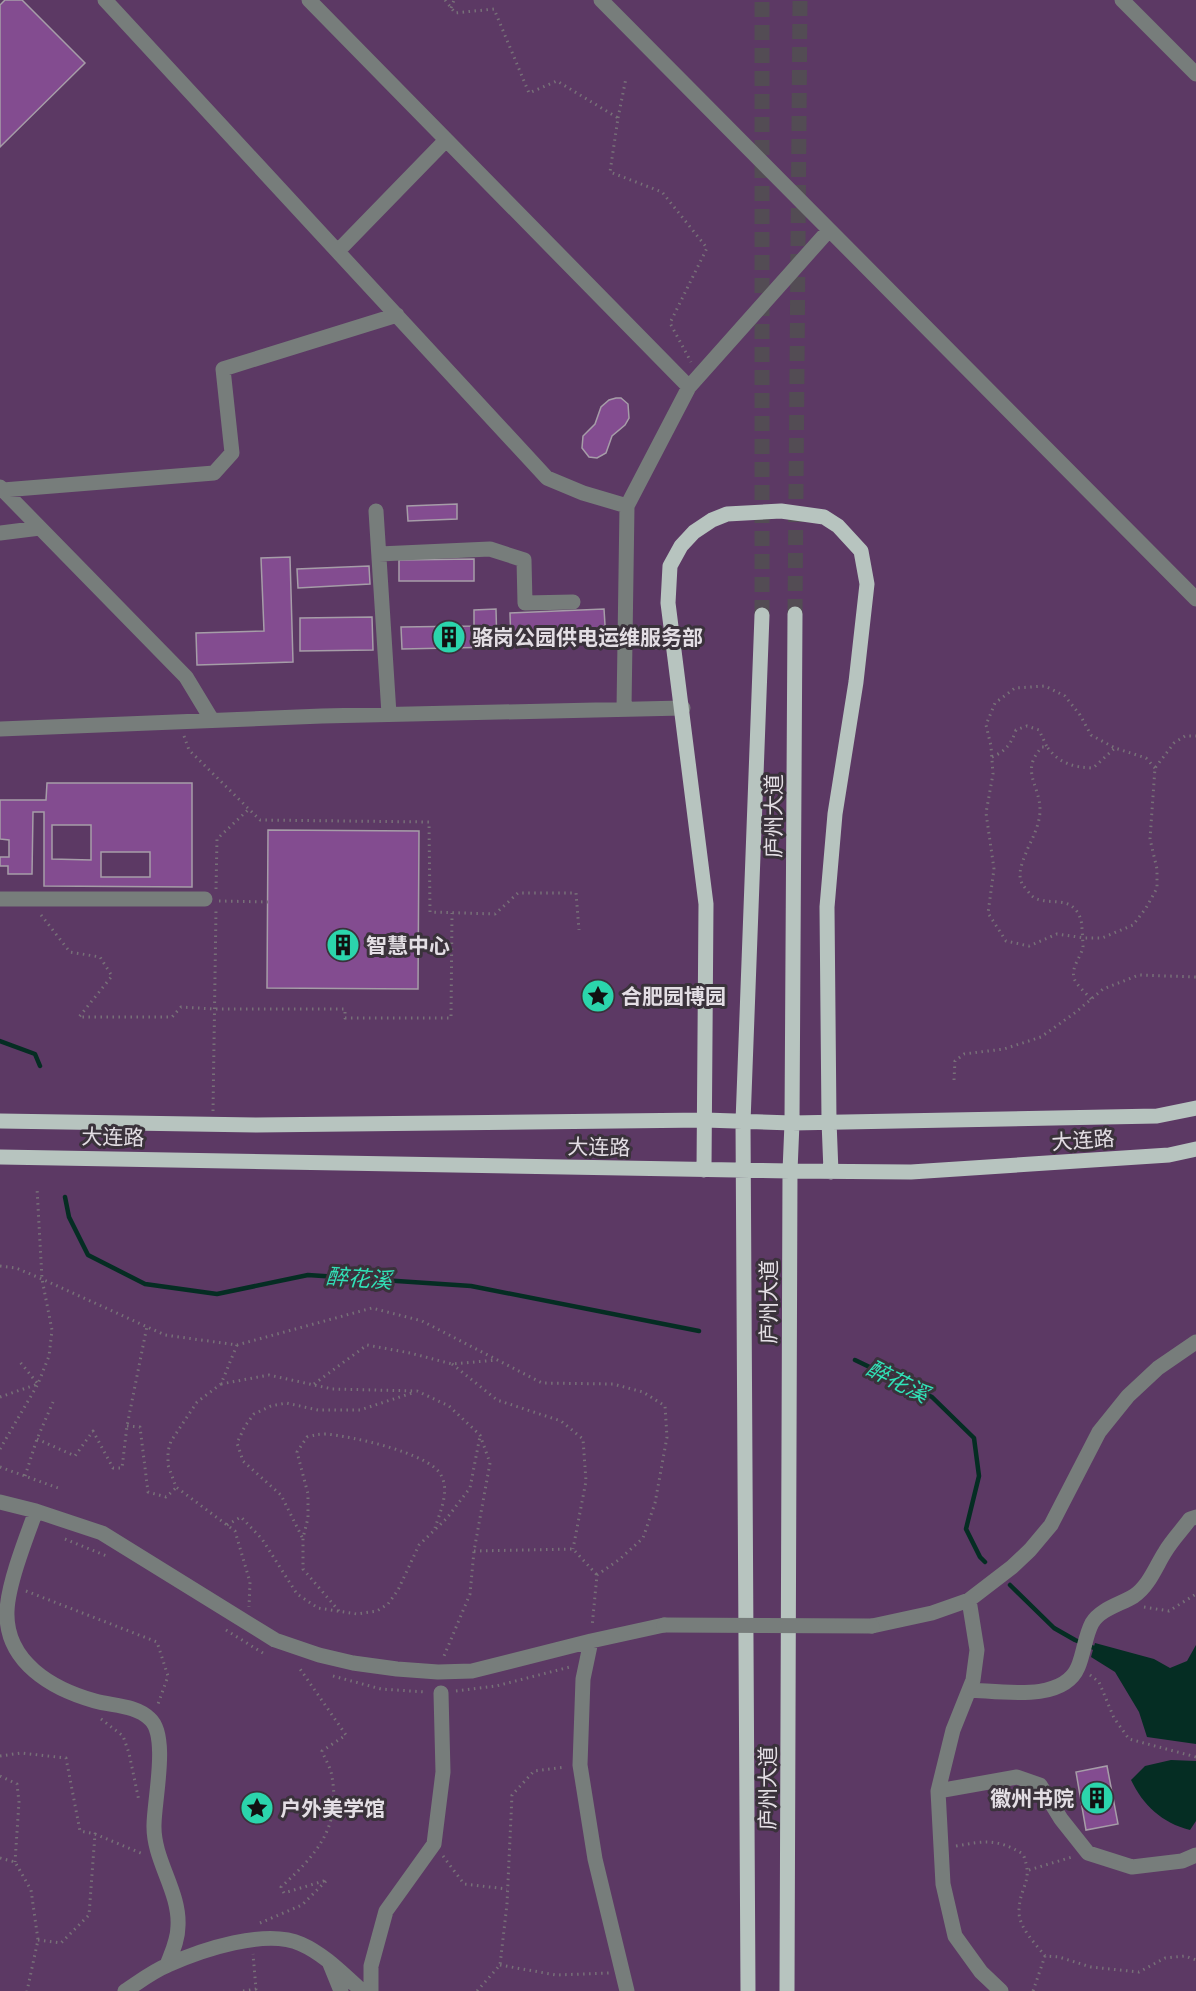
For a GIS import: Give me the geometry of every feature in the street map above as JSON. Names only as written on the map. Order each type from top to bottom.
[{"type":"main road","points":[[704,1170],[706,904],[668,603],[670,566],[681,546],[694,532],[712,520],[727,514],[781,511],[824,517],[838,526],[861,551],[867,584],[856,682],[835,814],[827,907],[831,1172]]},
{"type":"main road","name":"庐州大道","points":[[787,1991],[795,614]]},
{"type":"main road","name":"庐州大道","points":[[748,1991],[743,1122],[762,615]]},
{"type":"main road","name":"大连路","points":[[0,1121],[213,1124],[705,1120],[792,1123],[1157,1116],[1196,1108]]},
{"type":"main road","name":"大连路","points":[[0,1157],[790,1172],[911,1172],[1169,1155],[1196,1149]]},
{"type":"street","points":[[105,0],[547,478],[583,493],[627,506]]},
{"type":"street","points":[[309,0],[446,140],[694,382]]},
{"type":"street","points":[[601,0],[1196,599]]},
{"type":"street","points":[[1122,0],[1196,74]]},
{"type":"street","points":[[338,251],[446,140]]},
{"type":"street","points":[[624,709],[627,506],[694,382],[829,230]]},
{"type":"street","points":[[2,488],[214,473],[232,453],[223,369],[397,315]]},
{"type":"street","points":[[2,488],[186,677],[212,720]]},
{"type":"street","points":[[376,512],[389,714]]},
{"type":"street","points":[[0,532],[40,528]]},
{"type":"street","points":[[379,554],[490,549],[524,560],[525,603],[573,602]]},
{"type":"street","points":[[0,729],[389,714],[683,708]]},
{"type":"street","points":[[0,899],[210,895]]},
{"type":"street","points":[[0,1502],[36,1511],[102,1533],[275,1640],[319,1655],[398,1670],[472,1671],[664,1625],[872,1626],[932,1613],[969,1600],[1012,1567],[1051,1525],[1099,1432],[1128,1396],[1158,1368],[1196,1342]]},
{"type":"street","points":[[36,1511],[12,1586],[7,1610],[10,1637],[17,1653],[28,1666],[51,1683],[96,1701],[132,1709],[152,1720],[157,1727],[159,1743],[155,1841],[171,1887],[179,1923],[167,1965]]},
{"type":"street","points":[[969,1690],[1034,1692],[1053,1689],[1070,1679],[1076,1670],[1093,1622],[1114,1605],[1135,1595],[1145,1585],[1166,1550],[1190,1519],[1196,1517]]},
{"type":"street","points":[[969,1600],[977,1650],[973,1680],[953,1730],[938,1791],[943,1884],[955,1936],[981,1972],[1001,1991]]},
{"type":"street","points":[[591,1641],[583,1679],[580,1765],[595,1859],[627,1991]]},
{"type":"street","points":[[371,1991],[371,1966],[386,1911],[434,1844],[443,1772],[441,1693]]},
{"type":"street","points":[[938,1791],[1017,1777],[1040,1785],[1061,1819],[1088,1853],[1132,1867],[1182,1861],[1196,1855]]},
{"type":"street","points":[[125,1991],[167,1965],[223,1945],[252,1939],[287,1940],[301,1944],[329,1961],[362,1991]]},
{"type":"street","points":[[329,1961],[341,1991]]},
{"type":"path","points":[[445,0],[455,13],[494,9],[529,93],[557,81],[618,118]]},
{"type":"path","points":[[451,8],[454,0]]},
{"type":"path","points":[[626,78],[610,172],[662,192],[707,248],[670,323],[694,382]]},
{"type":"path","points":[[1155,768],[1146,758],[1115,748],[1090,735],[1080,715],[1065,696],[1045,686],[1015,688],[995,703],[986,725],[993,774],[986,813],[994,868],[988,913],[1006,941],[1029,946],[1057,934],[1102,938],[1133,925],[1157,888],[1157,868],[1150,839],[1155,768],[1174,743],[1185,736],[1196,736]]},
{"type":"path","points":[[178,722],[189,750],[260,820],[429,822],[429,912],[495,914],[518,893],[576,893],[579,930]]},
{"type":"path","points":[[992,757],[1003,752],[1012,742],[1016,730],[1027,726],[1039,729],[1048,748],[1060,759],[1074,767],[1093,768],[1115,748]]},
{"type":"path","points":[[1048,748],[1042,747],[1034,756],[1031,765],[1032,779],[1040,809],[1037,830],[1022,865],[1021,882],[1032,896],[1044,901],[1056,900],[1073,907],[1082,921],[1083,945],[1074,968],[1074,978],[1091,999]]},
{"type":"path","points":[[210,895],[217,839],[249,809]]},
{"type":"path","points":[[40,899],[41,915],[70,952],[100,957],[112,976],[80,1017],[172,1017],[181,1007],[214,1010],[345,1009],[345,1018],[451,1018],[452,913]]},
{"type":"path","points":[[213,1124],[216,901],[268,902]]},
{"type":"path","points":[[954,1080],[955,1061],[964,1054],[1004,1048],[1041,1037],[1103,988],[1139,975],[1196,976]]},
{"type":"path","points":[[0,1449],[38,1384],[49,1356],[52,1330],[42,1279],[37,1188]]},
{"type":"path","points":[[0,1266],[16,1268],[165,1335],[237,1345],[372,1308],[422,1321],[542,1383],[613,1384],[643,1392],[665,1406],[667,1437],[655,1503],[643,1538],[620,1559],[597,1575]]},
{"type":"path","points":[[37,1438],[75,1456],[93,1431],[113,1468],[122,1468],[147,1326]]},
{"type":"path","points":[[221,1384],[237,1345]]},
{"type":"path","points":[[313,1385],[367,1345],[452,1364],[499,1360]]},
{"type":"path","points":[[20,1362],[38,1384]]},
{"type":"path","points":[[452,1364],[497,1400],[561,1421],[583,1439],[586,1481],[573,1549]]},
{"type":"path","points":[[248,1622],[250,1582],[236,1531],[177,1487],[168,1465],[171,1441],[197,1402],[221,1384],[269,1375],[332,1389],[417,1391],[449,1406],[480,1435],[490,1463],[474,1551],[470,1594],[438,1672]]},
{"type":"path","points":[[0,1397],[38,1384]]},
{"type":"path","points":[[303,1538],[281,1495],[243,1461],[237,1443],[254,1414],[271,1406],[286,1403],[318,1410],[360,1410],[417,1391]]},
{"type":"path","points":[[26,1476],[37,1438],[53,1402]]},
{"type":"path","points":[[128,1426],[140,1426],[148,1492],[166,1497],[177,1487]]},
{"type":"path","points":[[340,1612],[303,1569],[303,1538],[308,1518],[308,1494],[297,1452],[307,1437],[319,1434],[378,1445],[406,1452],[431,1464],[442,1475],[445,1495],[434,1530]]},
{"type":"path","points":[[227,1525],[241,1517],[262,1539],[297,1594],[318,1608],[357,1614],[377,1611],[388,1604],[398,1590],[419,1545],[447,1518],[470,1488],[480,1435]]},
{"type":"path","points":[[0,1467],[58,1488]]},
{"type":"path","points":[[474,1551],[573,1549],[597,1575],[591,1641]]},
{"type":"path","points":[[12,1586],[157,1642],[168,1676],[152,1720]]},
{"type":"path","points":[[1135,1595],[1145,1608],[1169,1611],[1196,1593]]},
{"type":"path","points":[[243,1991],[256,1989],[252,1939],[257,1924],[302,1905],[327,1880],[284,1893],[281,1887],[320,1847],[330,1822],[333,1802],[332,1776],[321,1751],[346,1735],[298,1666]]},
{"type":"path","points":[[1076,1670],[1099,1682],[1114,1718],[1128,1739],[1196,1757]]},
{"type":"path","points":[[98,1716],[123,1736],[129,1753],[140,1806],[154,1826]]},
{"type":"path","points":[[0,1756],[21,1753],[66,1758],[80,1831],[95,1834],[161,1861]]},
{"type":"path","points":[[477,1991],[500,1965],[512,1795],[534,1771],[580,1765]]},
{"type":"path","points":[[0,1776],[17,1784],[20,1802],[15,1862],[31,1890],[38,1940],[27,1991]]},
{"type":"path","points":[[38,1940],[61,1943],[89,1915],[95,1834]]},
{"type":"path","points":[[942,1849],[989,1841],[1011,1846],[1023,1854],[1029,1870],[1019,1911],[1026,1931],[1045,1956],[1059,1957],[1091,1967],[1139,1972],[1165,1958],[1185,1956],[1196,1960]]},
{"type":"path","points":[[434,1844],[464,1884],[507,1889]]},
{"type":"path","points":[[1029,1870],[1088,1853]]},
{"type":"path","points":[[0,1858],[15,1862]]},
{"type":"path","points":[[1033,1991],[1045,1956]]},
{"type":"path","points":[[500,1965],[556,1975],[623,1973]]},
{"type":"shaded area","name":"合肥园博园","points":[[0,0],[1196,0],[1196,1991],[0,1991]]},
{"type":"shaded area","points":[[1095,1643],[1154,1659],[1170,1668],[1187,1661],[1196,1645],[1196,1744],[1147,1737],[1139,1712],[1115,1672],[1091,1657]]},
{"type":"shaded area","points":[[1171,1760],[1196,1761],[1196,1821],[1190,1830],[1171,1823],[1154,1812],[1141,1797],[1131,1780],[1145,1766]]},
{"type":"building","points":[[5,0],[22,0],[85,63],[0,147],[0,5]]},
{"type":"building","points":[[621,398],[628,404],[629,418],[625,425],[612,436],[606,453],[597,458],[589,457],[582,448],[583,436],[595,424],[601,407],[609,400]]},
{"type":"building","points":[[457,504],[457,519],[408,521],[407,506]]},
{"type":"building","points":[[290,557],[293,662],[197,665],[196,633],[264,631],[261,558]]},
{"type":"building","points":[[474,559],[474,581],[399,581],[399,560]]},
{"type":"building","points":[[369,566],[370,584],[298,588],[297,569]]},
{"type":"building","name":"骆岗公园供电运维服务部","points":[[496,609],[497,647],[402,649],[401,627],[474,626],[474,610]]},
{"type":"building","points":[[604,609],[606,641],[511,645],[510,613]]},
{"type":"building","points":[[372,617],[373,650],[300,651],[300,618]]},
{"type":"building","points":[[47,783],[192,783],[192,887],[44,886],[44,812],[33,812],[32,874],[8,874],[8,866],[0,866],[0,857],[9,857],[9,840],[0,839],[0,800],[46,800]],"holes":[[[52,825],[91,825],[91,860],[52,859]],[[101,852],[150,852],[150,877],[101,877]]]},
{"type":"building","name":"智慧中心","points":[[268,830],[419,831],[418,989],[267,988]]},
{"type":"building","name":"徽州书院","points":[[1107,1766],[1118,1824],[1086,1830],[1076,1772]]},
{"type":"waterway","points":[[0,1041],[35,1054],[40,1066]]},
{"type":"waterway","name":"醉花溪","points":[[65,1197],[69,1217],[88,1255],[145,1284],[217,1294],[308,1275],[471,1286],[699,1331]]},
{"type":"waterway","name":"醉花溪","points":[[855,1360],[932,1397],[974,1438],[979,1476],[966,1529],[980,1557],[985,1562]]},
{"type":"waterway","points":[[1010,1585],[1054,1628],[1094,1648]]},
{"type":"tunnel","points":[[762,0],[762,615]]},
{"type":"tunnel","points":[[795,614],[800,0]]},
{"type":"place","name":"骆岗公园供电运维服务部","points":[[449,637]]},
{"type":"place","name":"智慧中心","points":[[343,945]]},
{"type":"place","name":"合肥园博园","points":[[598,996]]},
{"type":"place","name":"徽州书院","points":[[1097,1798]]},
{"type":"place","name":"户外美学馆","points":[[257,1808]]}]
